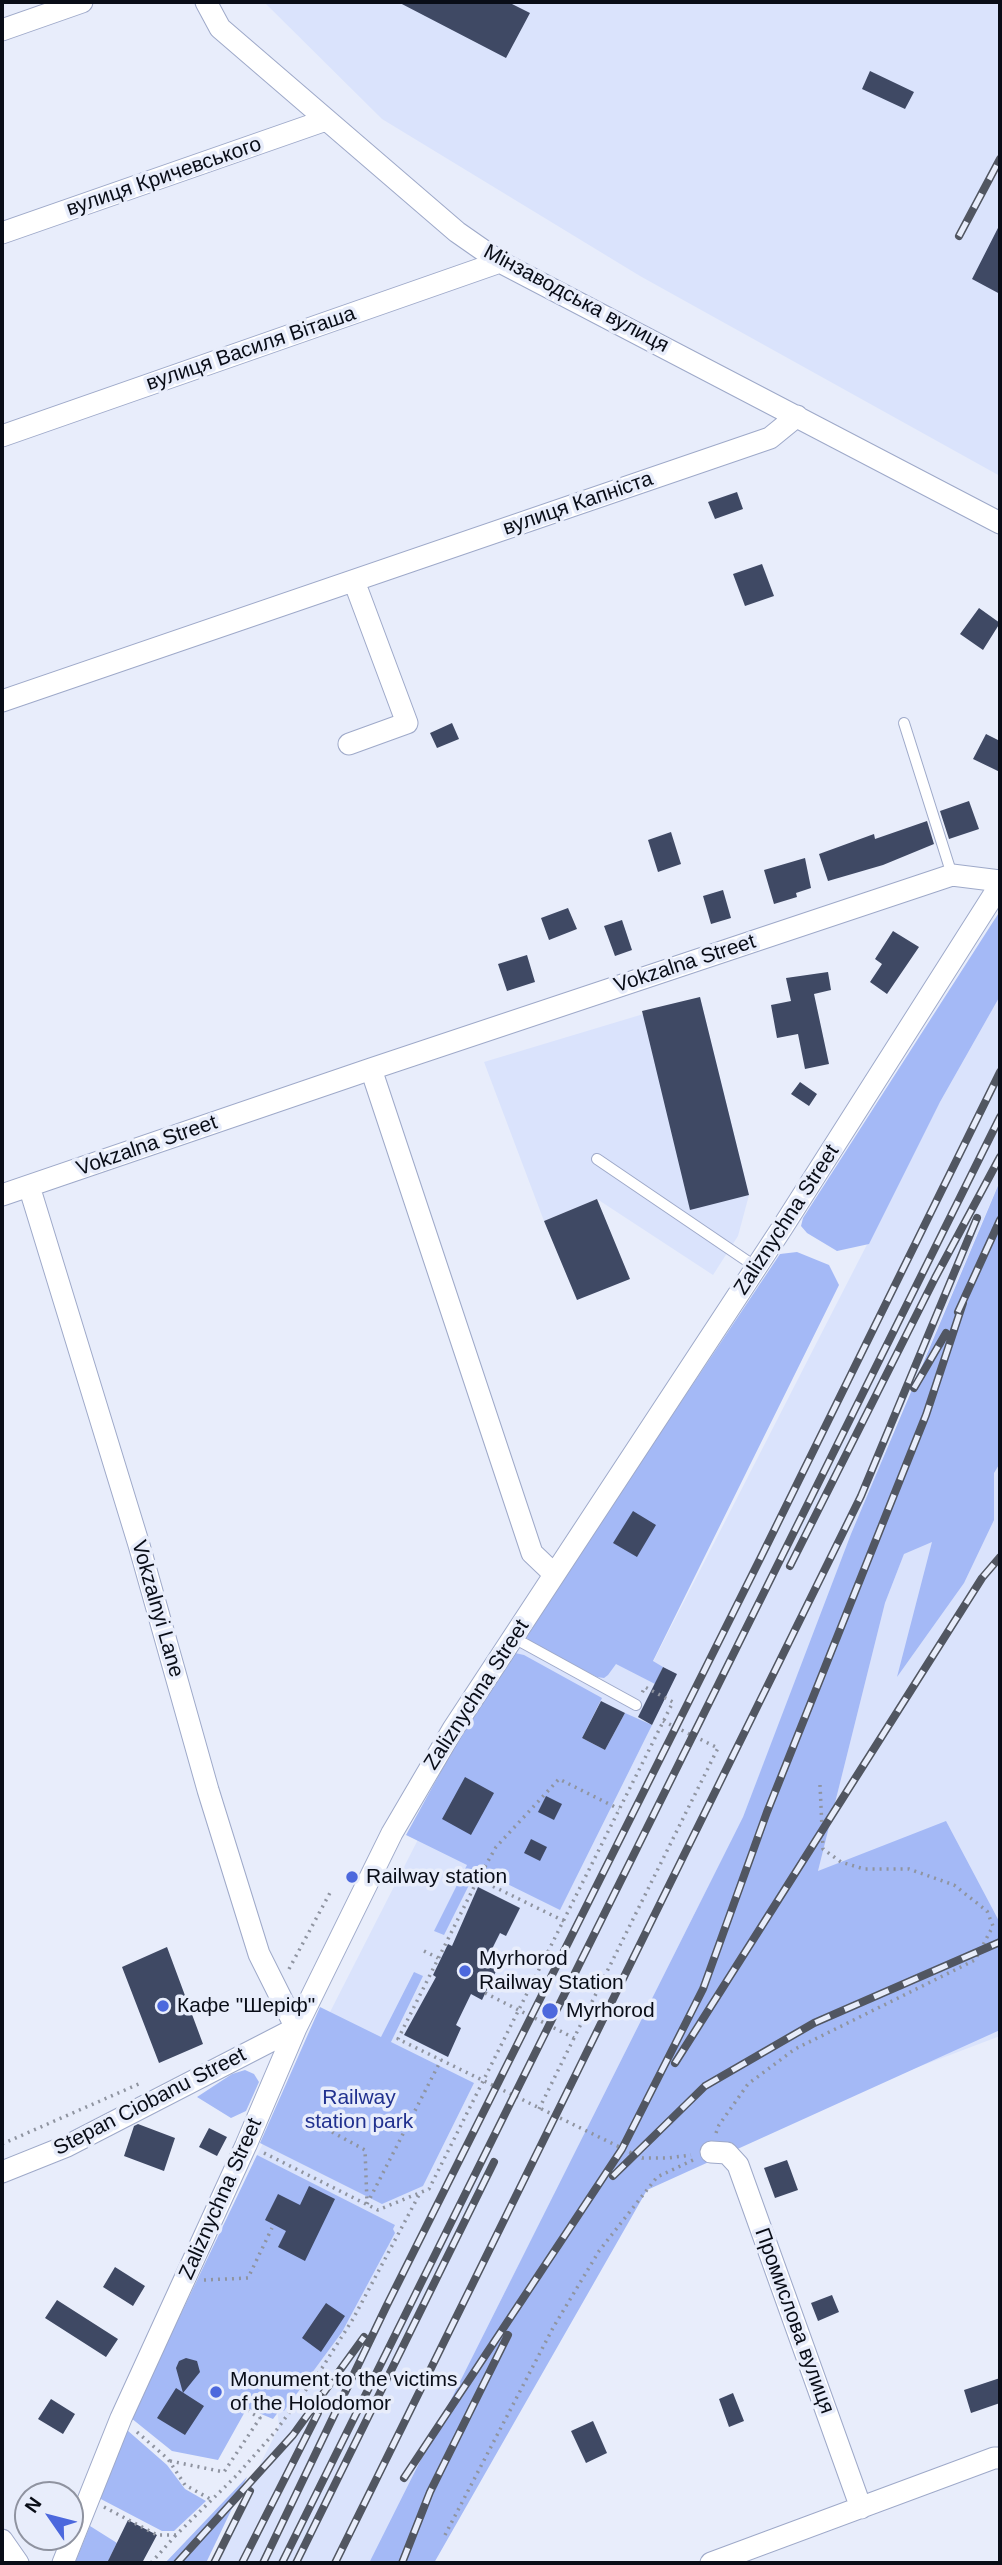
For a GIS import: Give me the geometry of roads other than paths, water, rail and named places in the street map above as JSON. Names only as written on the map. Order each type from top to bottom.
[{"type":"street","points":[[2,30],[82,2]]},
{"type":"street","name":"Мінзаводська вулиця","points":[[206,2],[220,28],[457,232],[500,262],[1000,523]]},
{"type":"street","name":"вулиця Кричевського","points":[[2,233],[326,120]]},
{"type":"street","name":"вулиця Василя Віташа","points":[[2,436],[500,262]]},
{"type":"street","name":"вулиця Капніста","points":[[2,701],[770,438],[797,415]]},
{"type":"street","points":[[349,744],[407,723],[354,581]]},
{"type":"street","name":"Vokzalna Street","points":[[2,1195],[952,875],[1000,883]]},
{"type":"street","name":"Zaliznychna Street","points":[[63,2563],[121,2418],[246,2145],[296,2028],[392,1833],[453,1729],[757,1267],[1000,883]]},
{"type":"street","points":[[371,1069],[532,1553],[554,1574]]},
{"type":"street","name":"Vokzalnyi Lane","points":[[29,1186],[139,1545],[208,1790],[259,1954],[296,2028]]},
{"type":"street","name":"Stepan Ciobanu Street","points":[[2,2172],[67,2146],[296,2028]]},
{"type":"street","name":"Промислова вулиця","points":[[711,2152],[727,2154],[738,2165],[860,2508]]},
{"type":"street","points":[[711,2563],[1000,2458]]},
{"type":"street","points":[[2,2540],[18,2563]]},
{"type":"lane","points":[[904,723],[952,875]]},
{"type":"lane","points":[[597,1159],[757,1267]]},
{"type":"lane","points":[[514,1638],[636,1705]]},
{"type":"railway","points":[[959,236],[1000,159]]},
{"type":"railway","points":[[263,2563],[387,2305],[1000,1072]]},
{"type":"railway","points":[[282,2563],[1000,1117]]},
{"type":"railway","points":[[790,1566],[935,1278],[1000,1157]]},
{"type":"railway","points":[[335,2563],[861,1496],[977,1218]]},
{"type":"railway","points":[[958,1312],[1000,1220]]},
{"type":"railway","points":[[404,2478],[622,2149],[703,1989],[767,1812],[926,1415],[963,1303]]},
{"type":"railway","points":[[914,1388],[946,1333]]},
{"type":"railway","points":[[675,2063],[982,1578],[1000,1557]]},
{"type":"railway","points":[[613,2176],[705,2086],[814,2023],[1000,1942]]},
{"type":"railway","points":[[296,2563],[494,2162]]},
{"type":"railway","points":[[402,2563],[430,2492],[508,2335]]},
{"type":"railway","points":[[177,2563],[293,2435],[364,2337]]},
{"type":"railway","points":[[242,2563],[318,2413]]},
{"type":"railway","points":[[214,2563],[250,2491]]},
{"type":"place","name":"Railway station","points":[[352,1877]]},
{"type":"place","name":"Myrhorod Railway Station","points":[[465,1971]]},
{"type":"place","name":"Кафе \"Шеріф\"","points":[[163,2006]]},
{"type":"place","name":"Myrhorod","points":[[550,2011]]},
{"type":"place","name":"Monument to the victims of the Holodomor","points":[[216,2392]]},
{"type":"park label","name":"Railway station park","points":[[359,2110]]}]
